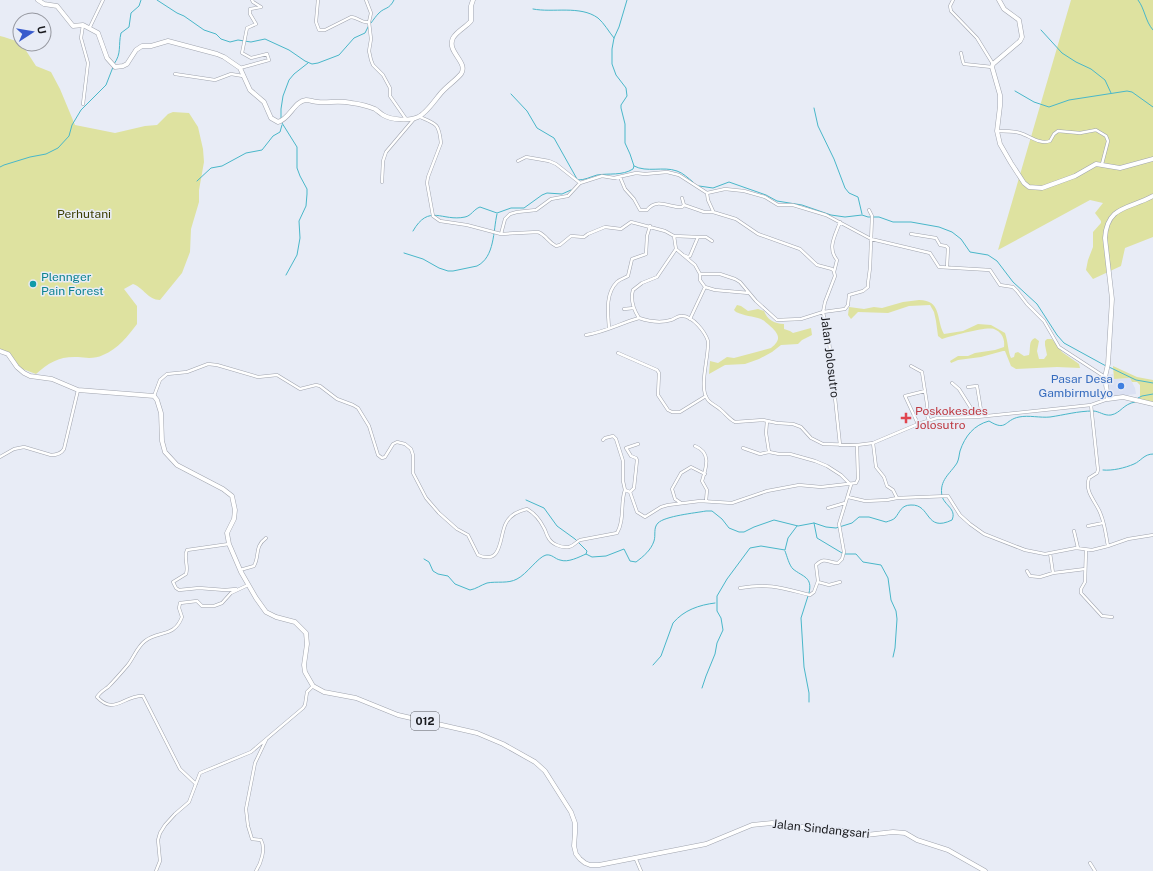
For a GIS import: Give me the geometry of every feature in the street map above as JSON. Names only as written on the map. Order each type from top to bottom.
[{"type":"main road","points":[[38,0],[44,4],[57,6],[73,26],[84,25],[98,32],[105,53],[113,65],[123,66],[127,64],[136,50],[142,46],[151,46],[168,41],[224,56],[240,68],[250,90],[264,102],[271,118],[278,122],[285,118],[300,102],[308,100],[318,102],[336,101],[351,103],[374,109],[387,117],[414,119],[420,116],[463,70],[463,67],[452,50],[452,39],[471,21],[471,6],[473,0]]},
{"type":"main road","points":[[999,0],[1001,6],[1019,20],[1022,37],[1020,41],[992,66],[1000,101],[998,131],[1000,144],[1024,183],[1031,187],[1042,188],[1075,176],[1090,166],[1096,164],[1120,168],[1153,159]]},
{"type":"main road","points":[[1153,196],[1115,212],[1107,227],[1106,244],[1112,309],[1105,377],[1108,399],[1123,397],[1153,404]]},
{"type":"main road","points":[[0,351],[8,354],[17,367],[30,376],[56,381],[78,390],[154,396],[157,400],[161,413],[161,431],[164,448],[171,459],[177,465],[224,490],[232,496],[235,510],[234,519],[227,533],[229,544],[240,570],[266,612],[276,617],[295,622],[306,633],[307,644],[304,665],[305,672],[313,686]]},
{"type":"main road","name":"Jalan Sindangsari","points":[[313,686],[324,692],[356,698],[405,717],[477,733],[503,744],[540,766],[549,777],[572,815],[575,828],[574,850],[580,859],[590,864],[599,865],[706,844],[752,825],[772,823],[838,830],[866,835],[892,832],[905,833],[917,840],[948,850],[983,871]]},
{"type":"street","points":[[90,27],[103,0]]},
{"type":"street","points":[[240,68],[269,60],[266,53],[250,58],[242,53],[247,28],[256,24],[250,14],[250,9],[261,7],[252,0]]},
{"type":"street","points":[[318,0],[316,22],[317,27],[321,30],[325,30],[351,17],[364,23],[369,22]]},
{"type":"street","points":[[366,0],[370,13],[369,22],[371,39],[369,51],[371,60],[383,75],[390,88],[390,96],[406,119]]},
{"type":"street","points":[[953,0],[950,6],[951,11],[977,38],[992,66]]},
{"type":"street","points":[[83,104],[88,63],[81,38],[84,25]]},
{"type":"street","points":[[961,53],[962,62],[964,64],[992,66]]},
{"type":"street","points":[[175,74],[215,80],[231,74],[244,76]]},
{"type":"street","points":[[420,116],[438,126],[441,139],[441,143],[427,183],[433,216],[440,221],[467,225],[501,234],[538,232],[542,234],[550,243],[556,246],[560,245],[571,236],[584,237],[605,227],[621,229],[629,223],[634,222],[665,231],[674,236],[698,238],[706,237],[712,241]]},
{"type":"street","points":[[382,182],[383,161],[386,152],[414,119]]},
{"type":"street","points":[[998,131],[1020,133],[1043,142],[1050,141],[1054,134],[1058,131],[1100,131],[1106,136],[1108,141],[1102,164]]},
{"type":"street","points":[[518,161],[526,157],[549,161],[556,164],[578,182]]},
{"type":"street","points":[[501,234],[505,219],[510,214],[536,210],[551,199],[568,196],[578,182],[602,176],[614,178],[636,173],[645,174],[672,172],[680,175],[707,193],[713,212]]},
{"type":"street","points":[[620,177],[625,189],[634,199],[640,210],[647,210],[657,203],[666,204],[676,208],[684,205],[704,212],[713,212],[736,219],[758,234],[800,249],[817,265],[832,269],[834,272]]},
{"type":"street","points":[[707,193],[725,188],[740,190],[765,197],[778,205],[793,205],[819,212],[871,239],[930,253],[939,267],[990,270],[1000,285],[1013,287],[1044,321],[1059,347],[1105,377]]},
{"type":"street","points":[[682,198],[684,205]]},
{"type":"street","points":[[700,274],[720,274],[735,279],[740,282],[756,302],[777,320],[801,319],[823,312],[845,309],[848,305],[849,295],[863,291],[868,287],[872,216],[869,210]]},
{"type":"street","name":"Jalan Jolosutro","points":[[840,222],[832,247],[833,255],[837,260],[834,272],[835,276],[825,302],[823,312],[829,341],[840,444]]},
{"type":"street","points":[[609,328],[609,296],[617,282],[628,276],[632,259],[646,254],[647,236],[650,226]]},
{"type":"street","points":[[911,234],[936,238],[940,245],[946,246],[948,248],[947,268]]},
{"type":"street","points":[[674,236],[676,249],[695,265],[700,274],[700,280],[705,287],[716,290],[748,293]]},
{"type":"street","points":[[681,254],[688,257],[690,256],[698,238]]},
{"type":"street","points":[[639,318],[634,308],[632,296],[633,290],[642,283],[657,277],[676,249]]},
{"type":"street","points":[[690,319],[705,287]]},
{"type":"street","points":[[624,309],[634,308]]},
{"type":"street","points":[[586,335],[604,331],[639,318],[650,321],[667,321],[682,316],[690,319],[708,341],[706,374],[703,384],[709,402],[718,407],[735,422],[760,420],[798,425],[815,440],[823,444],[857,445],[873,443],[918,424],[943,417],[977,417],[1091,406],[1108,399]]},
{"type":"street","points":[[618,353],[658,371],[660,376],[658,395],[668,410],[672,412],[680,412],[706,396]]},
{"type":"street","points":[[154,396],[160,380],[166,374],[186,372],[208,364],[258,377],[277,375],[300,389],[316,385],[320,386],[337,399],[358,408],[369,426],[378,455],[382,458],[385,457],[393,444],[397,442],[405,444],[411,449],[413,455],[413,473],[426,498],[439,513],[457,529],[468,535],[478,555],[482,557],[489,557],[496,553],[500,547],[505,524],[514,514],[527,509],[535,515],[552,543],[560,546],[572,546],[580,540],[617,533],[623,513],[625,490],[623,481],[623,461],[616,439],[613,436],[603,440]]},
{"type":"street","points":[[911,366],[922,372],[927,415],[929,420]]},
{"type":"street","points":[[952,383],[959,389],[977,417]]},
{"type":"street","points":[[968,387],[977,386],[982,416]]},
{"type":"street","points":[[0,457],[19,447],[24,447],[51,455],[56,455],[62,452],[78,390]]},
{"type":"street","points":[[918,424],[905,396],[925,391]]},
{"type":"street","points":[[1091,406],[1098,470],[1097,473],[1089,478],[1088,486],[1092,500],[1101,514],[1108,546]]},
{"type":"street","points":[[767,421],[766,433],[769,452]]},
{"type":"street","points":[[873,443],[876,468],[884,477],[887,486],[894,490],[897,498]]},
{"type":"street","points":[[630,492],[634,488],[637,460],[631,456],[626,448],[638,444]]},
{"type":"street","points":[[625,490],[630,492],[637,512],[645,517],[661,507],[681,503],[706,501],[732,503],[767,491],[799,485],[821,487],[856,484],[858,479],[857,445]]},
{"type":"street","points":[[695,446],[701,449],[706,457],[705,474],[702,481],[707,490],[706,501]]},
{"type":"street","points":[[740,588],[752,586],[777,586],[809,594],[816,590],[818,582],[815,568],[816,565],[825,560],[838,563],[844,554],[839,524],[848,497],[850,485],[841,474],[815,461],[790,454],[769,452],[760,454],[743,448]]},
{"type":"street","points":[[681,503],[675,499],[672,489],[681,473],[691,467],[705,474]]},
{"type":"street","points":[[848,497],[864,501],[948,496],[960,515],[984,534],[1040,554],[1078,548],[1096,550],[1128,539],[1153,535]]},
{"type":"street","points":[[828,508],[846,502]]},
{"type":"street","points":[[1088,526],[1103,524]]},
{"type":"street","points":[[1074,531],[1078,548]]},
{"type":"street","points":[[240,570],[254,566],[256,563],[260,542],[266,538]]},
{"type":"street","points":[[229,544],[187,550],[185,552],[186,574],[173,582],[177,589],[237,589]]},
{"type":"street","points":[[1086,550],[1085,582],[1081,589],[1081,593],[1102,616],[1112,618]]},
{"type":"street","points":[[1050,553],[1053,573]]},
{"type":"street","points":[[1027,571],[1030,576],[1035,576],[1085,569]]},
{"type":"street","points":[[818,582],[829,585],[840,582]]},
{"type":"street","points":[[196,784],[180,769],[143,696],[130,698],[118,704],[108,705],[105,705],[97,697],[99,693],[113,682],[128,665],[143,642],[176,628],[182,617],[179,608],[180,603],[197,601],[202,606],[214,606],[224,601],[231,592],[249,585]]},
{"type":"street","points":[[156,871],[160,861],[158,840],[160,833],[175,814],[189,802],[200,774],[245,755],[266,740],[303,708],[307,692],[313,686]]},
{"type":"street","points":[[256,871],[262,860],[262,843],[260,840],[252,839],[246,809],[254,764],[266,740]]},
{"type":"street","points":[[635,857],[642,871]]},
{"type":"street","points":[[1090,863],[1095,871]]},
{"type":"shaded area","name":"Pasar Desa Gambirmulyo","points":[[1113,374],[1114,379],[1130,378],[1136,394],[1111,397],[1109,392],[1108,375]]},
{"type":"green space","points":[[1071,0],[1153,0],[1153,237],[1125,248],[1121,266],[1093,279],[1086,270],[1093,247],[1093,232],[1101,223],[1095,213],[1103,203],[1090,200],[998,250]]},
{"type":"green space","name":"Perhutani","points":[[0,36],[12,40],[12,52],[27,52],[36,66],[51,72],[75,125],[115,133],[145,126],[157,125],[168,114],[173,112],[189,113],[198,127],[203,149],[204,162],[199,190],[199,202],[191,229],[190,252],[182,273],[160,300],[152,298],[133,284],[124,289],[137,306],[137,324],[118,346],[97,357],[72,357],[60,359],[50,363],[36,374],[20,368],[8,352],[0,350]]},
{"type":"green space","points":[[919,300],[931,303],[935,307],[944,334],[963,331],[978,324],[991,325],[1005,333],[1011,358],[1018,352],[1024,356],[1029,355],[1031,341],[1035,338],[1039,341],[1037,351],[1039,359],[1044,359],[1047,355],[1045,341],[1047,339],[1052,339],[1062,352],[1079,364],[1080,368],[1057,367],[1016,369],[1011,366],[1005,351],[981,357],[958,360],[951,363],[950,361],[958,356],[968,356],[975,353],[1004,347],[1004,341],[999,332],[990,328],[942,339],[938,336],[934,312],[930,305],[909,306],[888,313],[858,312],[851,319],[848,315],[849,307],[864,309],[874,307],[882,308],[903,302]]},
{"type":"green space","points":[[737,305],[748,311],[758,309],[764,311],[771,320],[784,324],[784,329],[793,333],[811,328],[812,335],[802,340],[798,344],[781,345],[759,359],[745,364],[725,365],[709,374],[710,361],[718,363],[727,357],[734,358],[771,348],[777,342],[777,333],[764,320],[736,312],[734,310]]},
{"type":"green space","points":[[1113,366],[1137,377],[1153,380],[1153,403],[1140,400],[1140,385],[1137,382],[1132,382],[1130,378],[1114,379]]},
{"type":"waterway","points":[[114,64],[119,53],[121,33],[129,27],[131,13],[139,6],[141,0]]},
{"type":"waterway","points":[[157,0],[204,30],[216,34],[221,39],[230,42],[238,40],[251,42],[265,39],[289,50],[312,64],[339,55],[354,38],[365,33],[369,25]]},
{"type":"waterway","points":[[371,23],[379,13],[389,7],[394,0]]},
{"type":"waterway","points":[[578,180],[597,175],[624,173],[633,169],[634,166],[625,143],[625,124],[621,108],[621,105],[627,96],[626,88],[616,75],[612,64],[614,38],[627,0]]},
{"type":"waterway","points":[[1138,0],[1148,23],[1153,30]]},
{"type":"waterway","points":[[533,9],[575,10],[591,14],[600,20],[614,38]]},
{"type":"waterway","points":[[1041,30],[1062,53],[1091,69],[1105,80],[1111,93]]},
{"type":"waterway","points":[[281,119],[283,96],[289,80],[308,63]]},
{"type":"waterway","points":[[0,167],[30,157],[46,154],[58,148],[69,136],[72,125],[81,110],[106,85],[113,67]]},
{"type":"waterway","points":[[1015,91],[1034,102],[1049,107],[1069,100],[1127,91],[1132,92],[1153,107]]},
{"type":"waterway","points":[[511,94],[527,111],[537,128],[554,138],[577,179]]},
{"type":"waterway","points":[[814,108],[818,126],[834,159],[845,188],[849,193],[858,197],[862,214]]},
{"type":"waterway","points":[[282,123],[297,147],[297,168],[307,189],[306,206],[299,221],[300,238],[297,255],[286,275]]},
{"type":"waterway","points":[[197,181],[211,168],[222,166],[246,153],[262,150],[273,136],[280,132],[282,125]]},
{"type":"waterway","points":[[634,166],[644,169],[666,169],[677,171],[693,182]]},
{"type":"waterway","points":[[699,186],[713,188],[729,182],[766,195],[777,201],[802,205],[831,215],[845,217],[862,215],[868,217],[879,217],[893,222],[911,222],[939,227],[952,232],[961,239],[970,252],[988,255],[997,261],[1013,282],[1037,304],[1057,335],[1064,343],[1106,366]]},
{"type":"waterway","points":[[413,231],[419,223],[430,216],[436,215],[457,218],[465,217],[480,207],[497,213],[511,208],[524,208],[547,193],[562,194],[571,190]]},
{"type":"waterway","points":[[404,253],[423,259],[448,271],[477,266],[483,262],[490,250],[494,236],[497,214]]},
{"type":"waterway","points":[[1109,367],[1136,380],[1153,383]]},
{"type":"waterway","points":[[1138,398],[1153,394]]},
{"type":"waterway","points":[[424,559],[429,562],[433,571],[438,574],[448,576],[455,584],[470,590],[487,583],[514,581],[521,577],[543,556],[546,555],[566,561],[586,554],[592,557],[606,556],[624,549],[630,561],[636,562],[649,550],[653,544],[658,523],[667,518],[706,511],[712,511],[722,519],[729,528],[739,532],[744,532],[774,520],[798,526],[814,523],[826,527],[836,528],[852,523],[859,517],[869,517],[886,522],[895,518],[900,511],[908,505],[917,506],[922,509],[932,521],[943,523],[952,520],[953,513],[943,499],[941,490],[942,486],[957,463],[960,451],[967,436],[979,425],[989,421],[1002,425],[1014,418],[1019,417],[1050,417],[1087,411],[1095,411],[1106,415],[1111,415],[1135,402]]},
{"type":"waterway","points":[[1103,470],[1114,470],[1127,467],[1136,463],[1145,456],[1153,454]]},
{"type":"waterway","points":[[526,500],[544,508],[557,526],[575,539],[587,551],[586,554]]},
{"type":"waterway","points":[[814,523],[817,538],[842,553]]},
{"type":"waterway","points":[[702,688],[715,654],[717,643],[723,630],[721,618],[717,611],[717,596],[727,579],[750,548],[761,546],[785,550],[788,538],[797,526]]},
{"type":"waterway","points":[[785,551],[789,563],[793,569],[808,580],[810,584],[809,593]]},
{"type":"waterway","points":[[845,554],[856,554],[863,562],[881,565],[888,578],[891,600],[896,611],[897,619],[893,657]]},
{"type":"waterway","points":[[808,596],[801,618],[804,667],[809,693],[809,702]]},
{"type":"waterway","points":[[653,665],[661,656],[673,623],[677,618],[692,609],[715,603]]},
{"type":"place","name":"Plennger Pain Forest","points":[[33,284]]},
{"type":"place","name":"Pasar Desa Gambirmulyo","points":[[1121,386]]},
{"type":"place","name":"Poskokesdes Jolosutro","points":[[906,418]]}]
